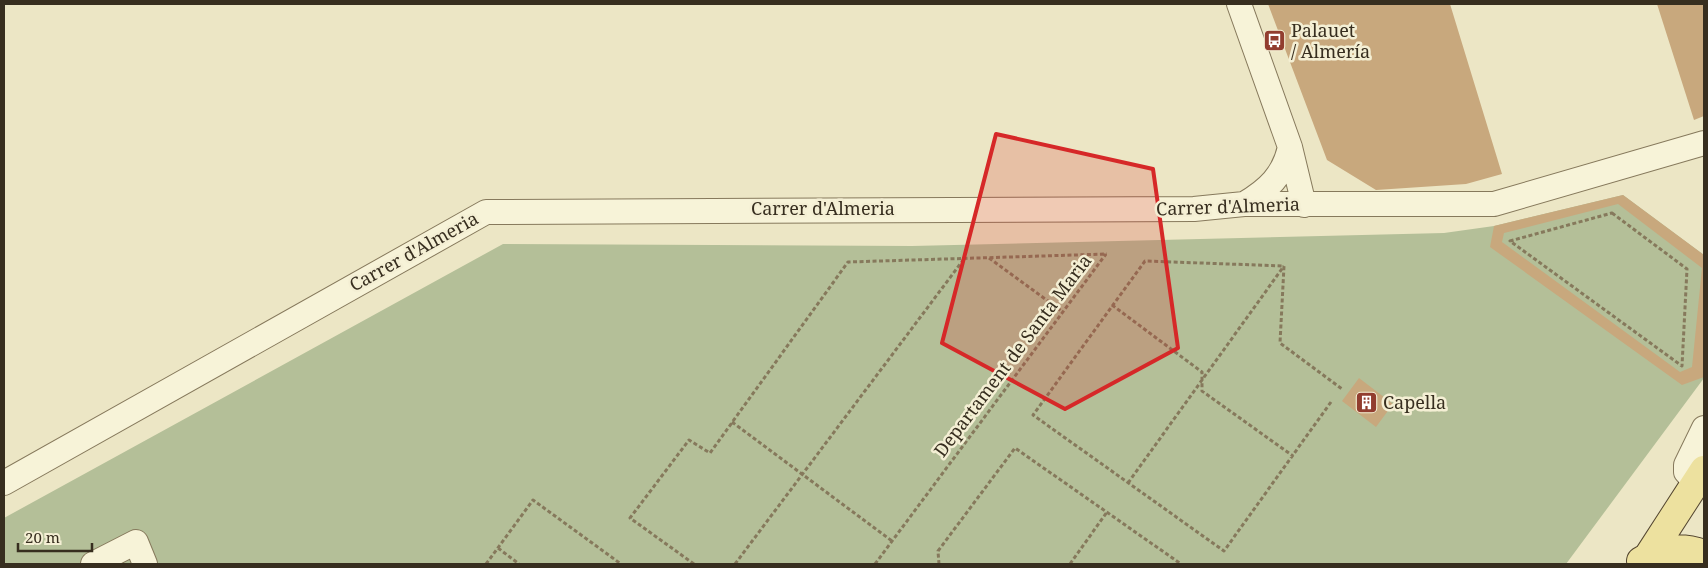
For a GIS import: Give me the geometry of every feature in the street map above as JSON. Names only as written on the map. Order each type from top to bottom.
[{"type":"main road","points":[[1642,560],[1701,477]]},
{"type":"main road","points":[[1642,560],[1664,550],[1681,549],[1704,554]]},
{"type":"street","points":[[1239,4],[1290,147],[1304,205]]},
{"type":"street","name":"Carrer d'Almeria","points":[[4,483],[486,212],[1194,209],[1244,204],[1494,204],[1704,143]]},
{"type":"street","points":[[1244,204],[1262,193],[1277,178],[1286,163],[1290,147]]},
{"type":"street","points":[[1701,477],[1688,476],[1686,465],[1704,428]]},
{"type":"street","points":[[93,564],[136,542],[145,564]]},
{"type":"path","points":[[1612,213],[1687,269],[1682,366],[1510,241],[1612,213]]},
{"type":"path","name":"Departament de Santa Maria","points":[[694,564],[630,518],[689,440],[710,453],[848,262],[1107,254],[875,564]]},
{"type":"path","points":[[989,258],[1063,312]]},
{"type":"path","points":[[734,564],[964,259]]},
{"type":"path","points":[[1284,266],[1145,260],[1033,415],[1224,552],[1331,402]]},
{"type":"path","points":[[1128,483],[1284,266]]},
{"type":"path","points":[[1284,266],[1280,343],[1342,390]]},
{"type":"path","points":[[1112,305],[1202,372],[1202,391],[1293,456]]},
{"type":"path","points":[[732,422],[892,541]]},
{"type":"path","points":[[939,564],[938,551],[1015,448],[1181,564]]},
{"type":"path","points":[[486,564],[533,500],[621,564]]},
{"type":"path","points":[[1070,564],[1107,512]]},
{"type":"path","points":[[497,548],[519,564]]},
{"type":"highlighted area","points":[[996,134],[1153,169],[1178,348],[1065,409],[942,343]]},
{"type":"green space","points":[[1623,195],[1704,255],[1704,378],[1566,564],[4,564],[4,518],[503,244],[912,246],[1444,233],[1494,226]]},
{"type":"building","points":[[1268,4],[1450,4],[1502,174],[1466,184],[1376,190],[1327,160]]},
{"type":"building","points":[[1657,4],[1704,4],[1704,116],[1694,120]]},
{"type":"building","points":[[1623,195],[1704,255],[1704,377],[1682,385],[1490,247],[1494,226]],"holes":[[[1618,204],[1702,268],[1692,367],[1680,372],[1502,242],[1504,233]]]},
{"type":"building","name":"Capella","points":[[1359,378],[1393,404],[1376,427],[1342,401]]},
{"type":"place","name":"Palauet / Almería","points":[[1275,41]]},
{"type":"place","name":"Capella","points":[[1367,403]]}]
